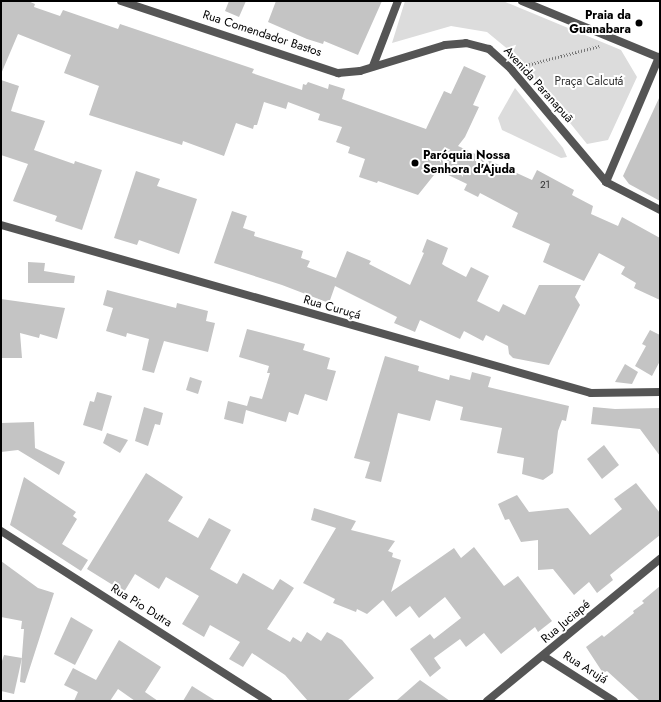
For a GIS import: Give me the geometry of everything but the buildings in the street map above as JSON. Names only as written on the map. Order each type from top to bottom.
[{"type":"street","name":"Rua Comendador Bastos","points":[[121,1],[338,72],[360,71],[373,66]]},
{"type":"street","points":[[373,66],[398,1]]},
{"type":"street","points":[[522,1],[660,57],[606,182]]},
{"type":"street","name":"Avenida Paranapuã","points":[[373,66],[445,45],[466,43],[489,49],[511,69],[606,182],[660,210]]},
{"type":"street","name":"Rua Curuçá","points":[[1,225],[591,393],[660,392]]},
{"type":"street","name":"Rua Pio Dutra","points":[[1,531],[268,701]]},
{"type":"street","name":"Rua Juciapé","points":[[487,701],[660,559]]},
{"type":"street","name":"Rua Arujá","points":[[543,656],[614,701]]},
{"type":"path","points":[[511,69],[618,41]]},
{"type":"green space","name":"Praça Calcutá","points":[[405,1],[503,1],[621,50],[637,77],[608,140],[587,144],[516,56],[487,32],[451,26],[392,43]]},
{"type":"green space","points":[[515,88],[563,148],[567,157],[561,158],[502,130],[498,118]]},
{"type":"place","name":"Praia da Guanabara","points":[[639,23]]},
{"type":"place","name":"Paróquia Nossa Senhora d'Ajuda","points":[[415,163]]}]
